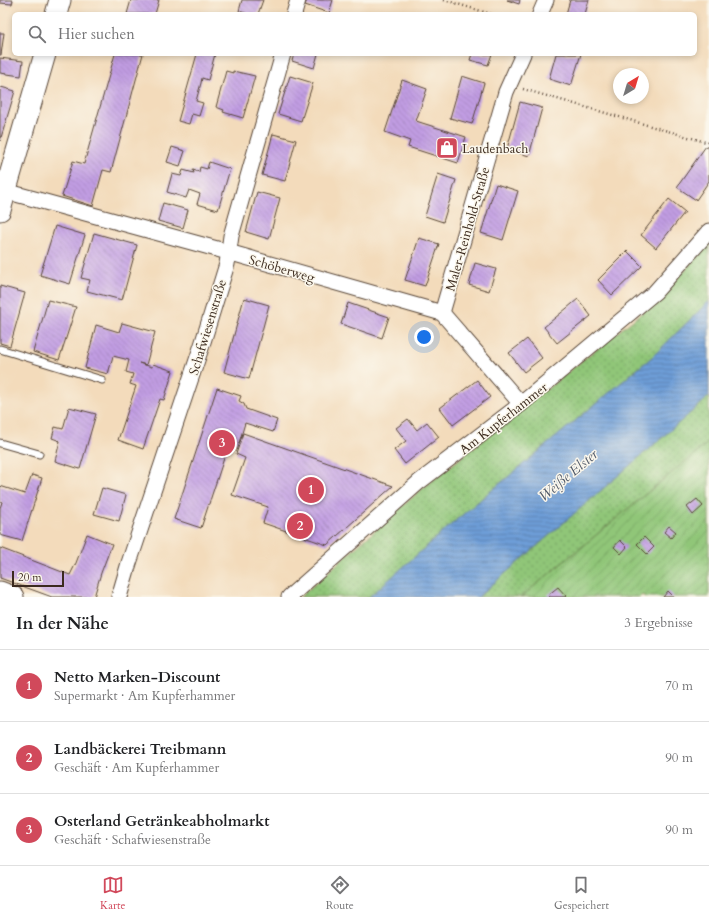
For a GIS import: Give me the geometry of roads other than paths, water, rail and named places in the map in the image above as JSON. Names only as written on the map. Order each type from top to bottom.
[{"type":"main road","points":[[57,12],[60,0]]},
{"type":"main road","points":[[2,201],[44,56]]},
{"type":"street","points":[[295,12],[298,0]]},
{"type":"street","points":[[541,12],[546,0]]},
{"type":"street","name":"Schafwiesenstraße","points":[[119,597],[202,345],[227,264],[231,236],[282,56]]},
{"type":"street","name":"Maler-Reinhold-Straße","points":[[442,313],[506,92],[522,56]]},
{"type":"street","name":"Schöberweg","points":[[2,201],[228,252],[442,313]]},
{"type":"street","name":"Am Kupferhammer","points":[[288,597],[419,482],[521,404],[655,292],[709,231]]},
{"type":"street","points":[[442,313],[521,404]]},
{"type":"lane","points":[[0,350],[102,380]]},
{"type":"lane","points":[[0,443],[39,454]]},
{"type":"water","name":"Weiße Elster","points":[[709,301],[709,396],[703,402],[478,597],[369,597],[461,516],[652,357]]},
{"type":"place","name":"Laudenbach","points":[[447,148]]},
{"type":"place","name":"Osterland Getränkeabholmarkt","points":[[222,443]]},
{"type":"place","name":"Netto Marken-Discount","points":[[311,490]]},
{"type":"place","name":"Landbäckerei Treibmann","points":[[300,526]]}]
